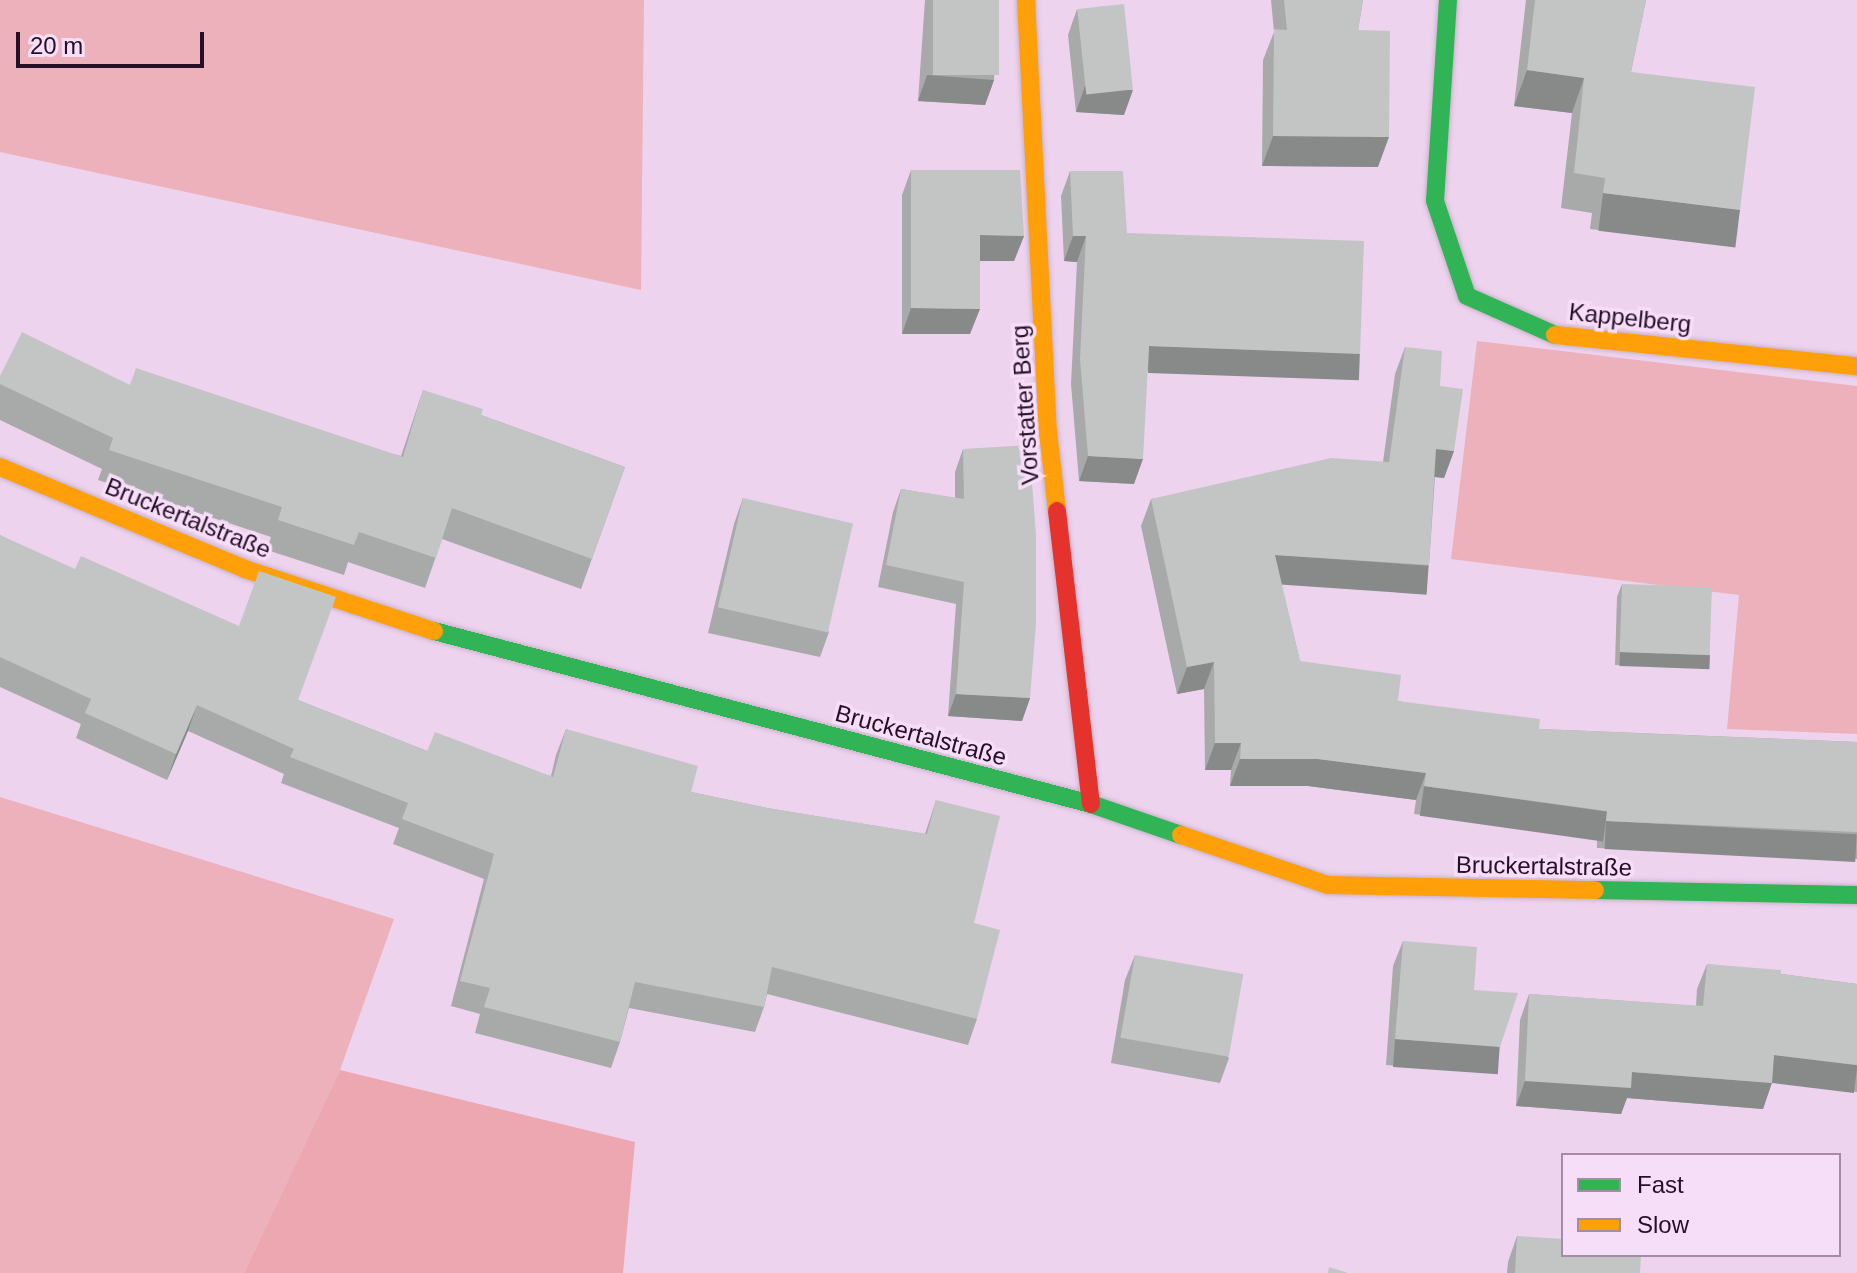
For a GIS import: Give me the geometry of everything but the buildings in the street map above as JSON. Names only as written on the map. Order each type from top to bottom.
[{"type":"street","name":"Vorstatter Berg","points":[[1026,0],[1048,431],[1091,804]]},
{"type":"street","name":"Kappelberg","points":[[1448,0],[1435,201],[1467,296],[1552,335],[1857,366]]},
{"type":"street","name":"Bruckertalstraße","points":[[0,467],[245,569],[448,636],[1091,804],[1328,885],[1857,895]]},
{"type":"shaded area","points":[[0,0],[644,0],[641,290],[0,152]]},
{"type":"shaded area","points":[[1477,341],[1857,386],[1857,734],[1727,729],[1739,595],[1451,559]]},
{"type":"shaded area","points":[[0,797],[394,919],[340,1070],[244,1273],[0,1273]]},
{"type":"shaded area","points":[[340,1070],[635,1142],[623,1273],[244,1273]]},
{"type":"traffic: fast","points":[[1448,0],[1435,201],[1467,296],[1555,335]]},
{"type":"traffic: fast","points":[[434,631],[1091,804],[1181,835]]},
{"type":"traffic: fast","points":[[1595,890],[1857,895]]},
{"type":"traffic: slow","points":[[1026,0],[1048,431],[1057,511]]},
{"type":"traffic: slow","points":[[1555,335],[1857,366]]},
{"type":"traffic: slow","points":[[0,467],[245,569],[434,631]]},
{"type":"traffic: slow","points":[[1181,835],[1328,885],[1595,890]]},
{"type":"traffic: jam","points":[[1057,511],[1091,804]]}]
